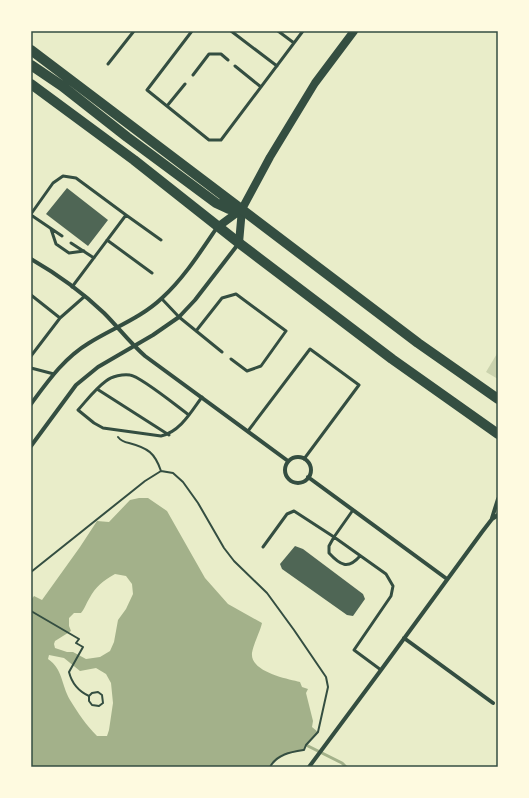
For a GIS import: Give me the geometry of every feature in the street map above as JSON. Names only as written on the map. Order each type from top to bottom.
[{"type":"main road","points":[[239,243],[242,209],[270,157],[315,83],[354,31]]},
{"type":"main road","points":[[31,50],[418,343],[498,399]]},
{"type":"main road","points":[[31,65],[62,86],[127,137],[216,203],[229,209],[242,209]]},
{"type":"main road","points":[[31,84],[134,160],[239,243],[392,359],[498,434]]},
{"type":"main road","points":[[219,226],[242,209]]},
{"type":"street","points":[[31,404],[61,365],[72,355],[89,343],[162,299],[179,280],[219,226]]},
{"type":"street","points":[[31,446],[76,385],[98,367],[164,329],[179,317],[195,300],[239,243]]},
{"type":"street","points":[[31,259],[85,296],[104,313],[134,346],[288,461]]},
{"type":"street","points":[[296,457],[304,459],[310,465],[310,473],[308,477],[298,483],[290,480],[287,477],[285,469],[288,461],[296,457]]},
{"type":"street","points":[[308,477],[446,579]]},
{"type":"street","points":[[492,519],[498,499]]},
{"type":"street","points":[[309,767],[446,579],[492,519],[498,515]]},
{"type":"street","points":[[404,638],[493,703]]},
{"type":"lane","points":[[108,64],[134,31]]},
{"type":"lane","points":[[192,31],[147,90],[209,140],[221,140],[303,31]]},
{"type":"lane","points":[[231,31],[277,66]]},
{"type":"lane","points":[[278,31],[294,43]]},
{"type":"lane","points":[[193,75],[209,54],[221,54],[228,60]]},
{"type":"lane","points":[[235,66],[261,87]]},
{"type":"lane","points":[[167,106],[185,84]]},
{"type":"lane","points":[[62,236],[31,215],[53,183],[63,176],[76,178],[161,240]]},
{"type":"lane","points":[[72,287],[126,215]]},
{"type":"lane","points":[[51,229],[56,244],[69,253],[84,251]]},
{"type":"lane","points":[[107,240],[152,273]]},
{"type":"lane","points":[[71,243],[94,258]]},
{"type":"lane","points":[[196,331],[222,298],[236,294],[286,331],[261,366],[248,371],[231,359]]},
{"type":"lane","points":[[31,295],[60,318]]},
{"type":"lane","points":[[31,356],[60,318],[85,296]]},
{"type":"lane","points":[[162,299],[179,317],[222,352]]},
{"type":"lane","points":[[248,431],[310,349],[359,386],[304,459]]},
{"type":"lane","points":[[31,368],[54,374]]},
{"type":"lane","points":[[189,415],[141,379],[131,374],[120,375],[108,380],[97,389],[78,410],[94,423],[103,428],[161,436],[169,435],[182,424],[189,415],[202,397]]},
{"type":"lane","points":[[97,389],[169,435]]},
{"type":"lane","points":[[353,510],[328,546],[329,553],[337,562],[347,565],[355,563],[360,556]]},
{"type":"lane","points":[[263,547],[287,514],[294,511],[386,574],[393,586],[391,596],[354,650],[381,670]]},
{"type":"path","points":[[118,430],[118,438],[120,440],[152,452],[161,471]]},
{"type":"path","points":[[31,572],[145,481],[161,471],[173,473],[183,482],[198,503],[224,548],[234,561],[267,593],[326,677],[328,687],[322,708],[318,732],[306,745],[304,750],[281,755],[272,762],[270,767]]},
{"type":"path","points":[[31,611],[79,639],[76,643],[83,646],[69,672],[72,681],[78,690],[89,696],[89,700],[94,706],[99,706],[103,703],[102,695],[98,692],[92,693],[89,696]]},
{"type":"shaded area","points":[[498,352],[498,379],[486,372]]},
{"type":"shaded area","points":[[148,498],[167,511],[205,578],[228,604],[262,623],[252,653],[253,660],[257,665],[270,674],[300,682],[302,687],[308,689],[306,693],[313,721],[312,727],[318,732],[306,745],[304,750],[281,755],[270,767],[31,767],[31,600],[34,596],[42,600],[97,521],[109,522],[130,500]],"holes":[[[115,574],[126,576],[132,584],[133,594],[126,609],[118,620],[114,642],[110,651],[100,657],[86,659],[73,652],[67,652],[55,648],[55,641],[71,631],[69,626],[69,618],[74,613],[81,613],[97,587]],[[49,655],[64,658],[80,671],[96,668],[106,674],[111,683],[113,703],[107,736],[97,736],[82,719],[67,694],[59,672],[53,663],[48,659]]]},
{"type":"building","points":[[67,188],[108,220],[88,246],[46,214]]},
{"type":"building","points":[[295,546],[303,549],[363,594],[365,599],[353,616],[347,615],[282,569],[280,564]]},
{"type":"waterway","points":[[306,745],[342,763],[346,767]]}]
